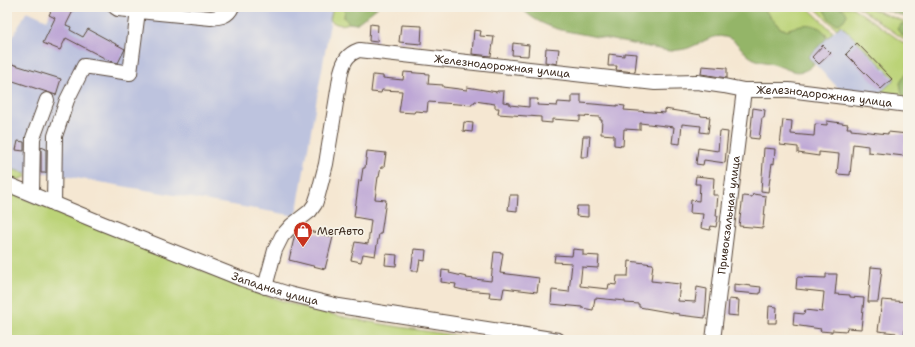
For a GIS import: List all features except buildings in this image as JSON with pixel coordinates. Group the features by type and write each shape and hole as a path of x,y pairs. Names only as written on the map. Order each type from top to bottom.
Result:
{"street":[{"path":"119,8 211,18 225,16 230,12 232,7"},
{"path":"54,204 55,136 67,100 84,66 130,73 138,11"},
{"name":"Железнодорожная улица","path":"265,287 275,250 282,236 292,225 310,211 314,204 326,164 341,72 346,59 350,54 356,51 362,50 654,83 697,82 744,90 789,90 908,105"},
{"name":"Привокзальная улица","path":"714,340 744,90"},
{"path":"32,194 33,138 47,100"},
{"name":"Западная улица","path":"7,184 242,279 289,294 339,306 558,340"}],"shaded area":[{"path":"53,7 333,7 296,216 47,173 26,173 7,168 7,52 10,42 27,11 47,20"},
{"path":"841,24 895,80 876,97 843,93 808,57"}],"green space":[{"path":"333,7 345,7 344,18 349,23 339,24 330,20"},
{"path":"345,7 378,7 356,24 349,23 344,18"},
{"path":"521,7 762,7 780,28 786,30 801,25 813,25 823,31 827,38 808,57 814,64 808,69 798,72 754,59 746,54 732,40 721,36 713,37 681,50 669,51 561,30 539,22"},
{"path":"762,7 807,7 833,32 827,38 826,33 792,28 786,30 780,28"},
{"path":"814,7 852,7 908,46 908,101 876,97 895,79 841,25 837,29"},
{"path":"822,7 840,8 845,11 847,15 839,24 833,22 829,18"},
{"path":"858,7 868,7 908,23 908,42"},
{"path":"878,7 908,7 908,18"},
{"path":"901,24 908,24 908,38 901,34 897,29"},
{"path":"908,70 908,98 902,94 900,83"},
{"path":"7,168 26,173 26,177 15,181 7,178"},
{"path":"7,191 258,293 317,311 358,320 483,340 7,340"}],"place":[{"name":"МегАвто","path":"303,248"}]}
